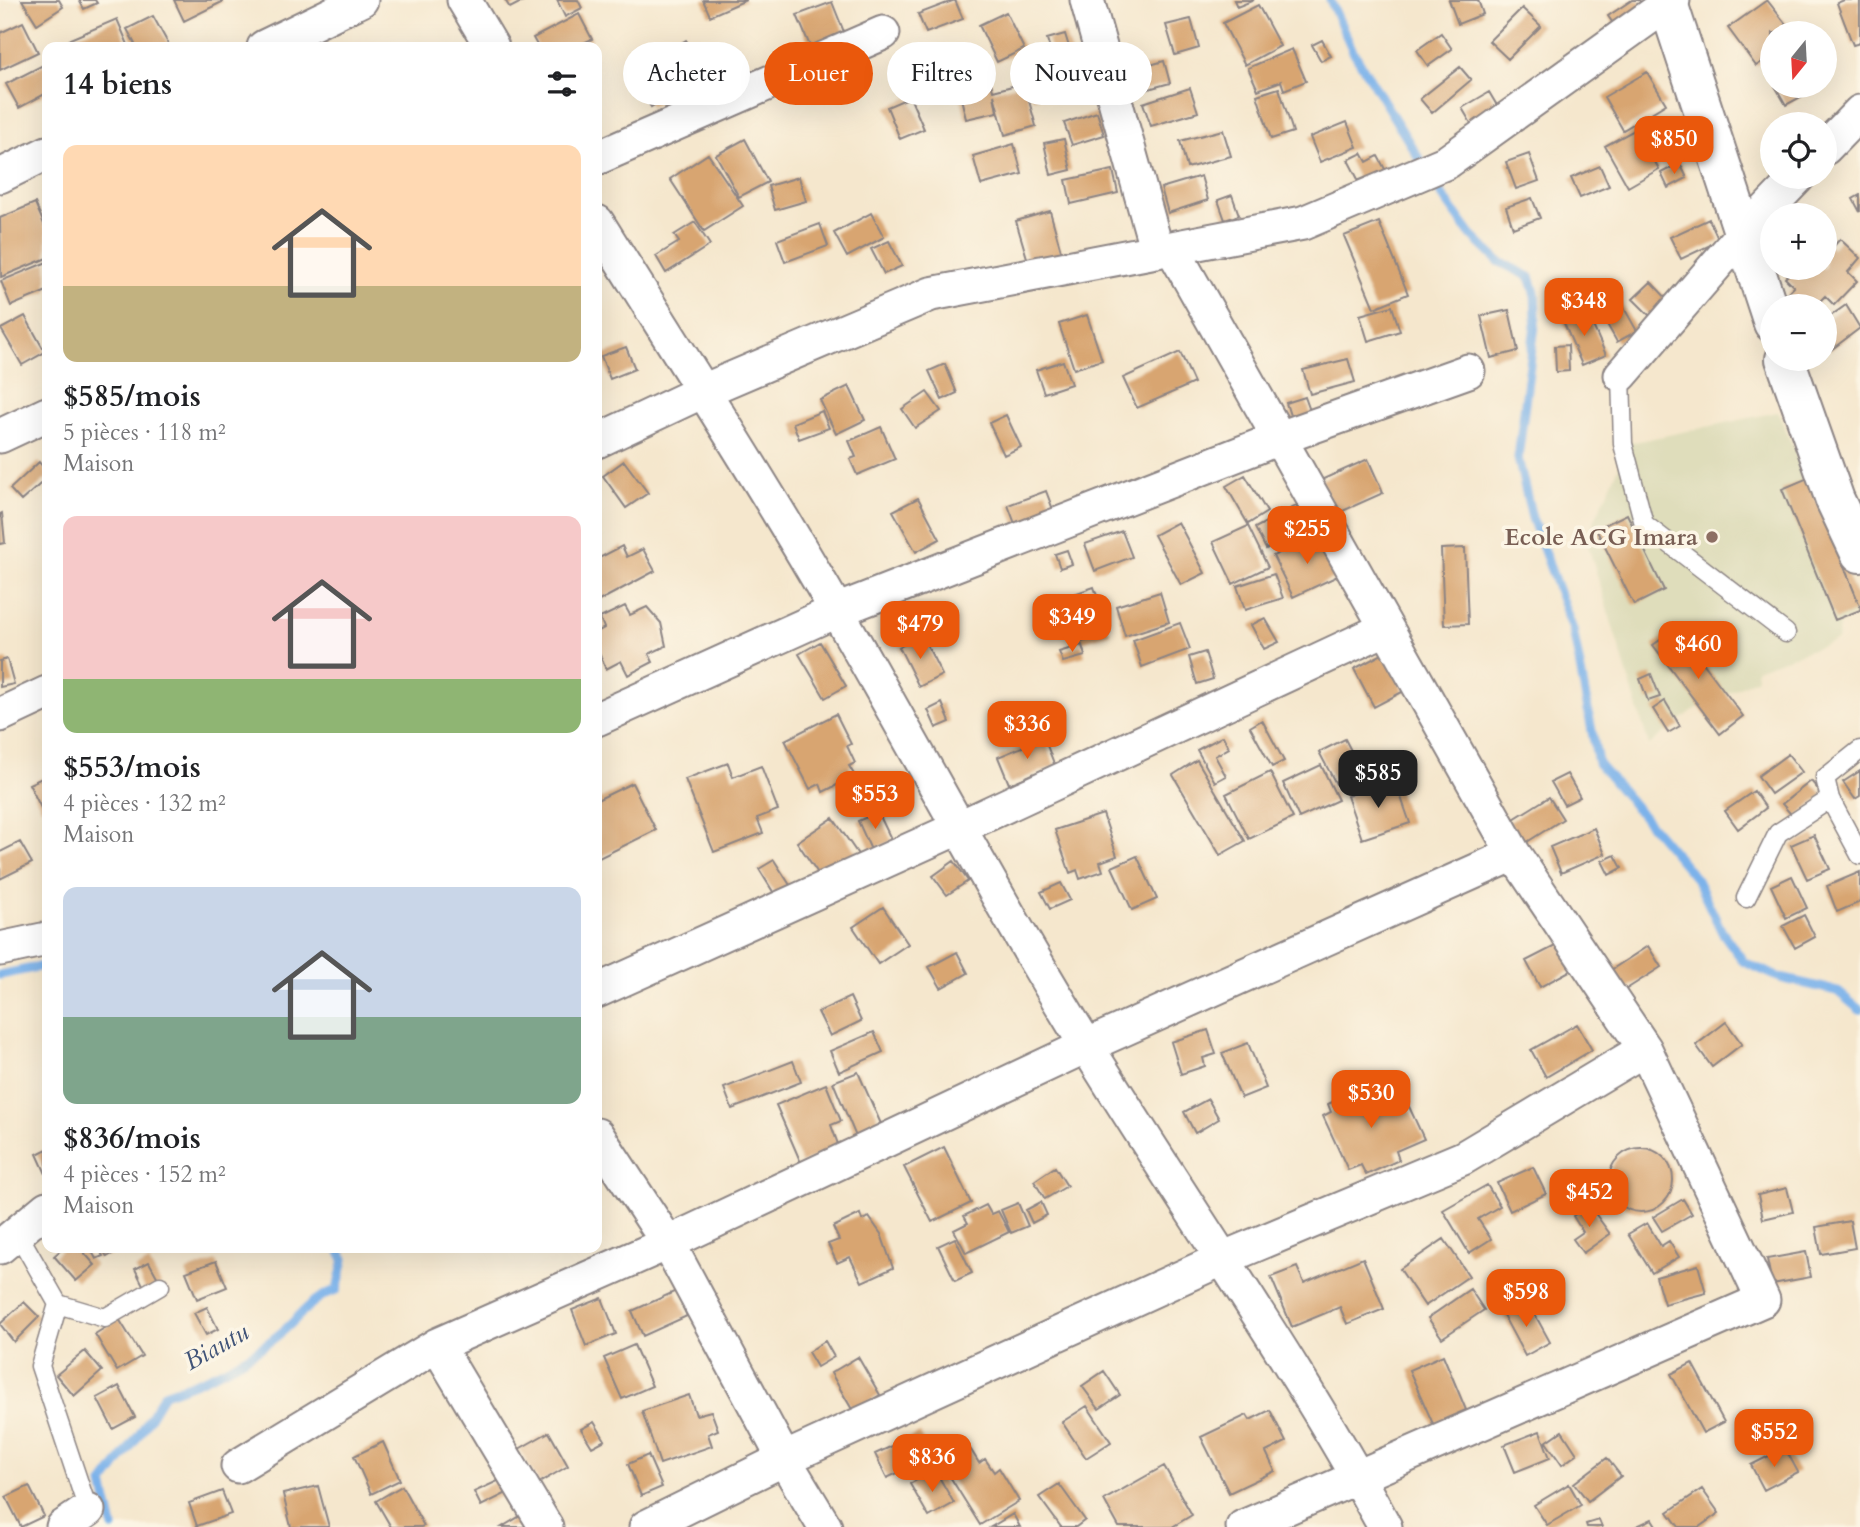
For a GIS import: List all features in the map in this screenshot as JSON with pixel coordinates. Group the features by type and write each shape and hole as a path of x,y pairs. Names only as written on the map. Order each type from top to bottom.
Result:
{"street":[{"path":"274,42 361,0"},
{"path":"464,0 489,42"},
{"path":"1087,0 1164,250 1277,439 1514,854 1645,1049 1763,1300 1243,1527"},
{"path":"602,439 703,391 931,294 1303,223 1415,178 1447,162 1670,1 1763,294"},
{"path":"602,156 883,33"},
{"path":"1837,136 1860,112"},
{"path":"0,176 42,155"},
{"path":"1621,375 1742,235 1786,189"},
{"path":"602,230 836,611 958,828 1086,1046 1224,1258 1357,1476 1385,1527"},
{"path":"602,717 836,611 1277,439 1468,371"},
{"path":"1789,371 1835,500 1860,554"},
{"path":"0,436 42,416"},
{"path":"602,989 958,828 1385,629"},
{"path":"0,715 42,695"},
{"path":"238,1466 437,1345 668,1243 1086,1046 1514,854"},
{"path":"0,949 42,940"},
{"path":"646,1527 784,1459 1224,1258 1463,1157 1645,1049"},
{"path":"602,1143 668,1243 784,1459 825,1527"},
{"path":"8,1239 42,1212"},
{"path":"437,1345 546,1527"}],"lane":[{"path":"1621,375 1622,444 1644,524 1786,633"},
{"path":"1860,750 1825,778 1830,799 1860,855"},
{"path":"1746,898 1778,833 1830,799"},
{"path":"8,1239 58,1304 105,1318 160,1286"},
{"path":"58,1304 40,1366 75,1518"}],"shaded area":[{"path":"1778,412 1860,604 1860,612 1839,624 1837,640 1756,669 1757,678 1692,711 1649,745 1586,539 1630,443"}],"building":[{"path":"22,0 59,0 63,7 37,24"},
{"path":"79,0 95,0 97,3 84,9"},
{"path":"174,0 221,0 222,2 184,21"},
{"path":"505,0 525,0 510,8"},
{"path":"557,0 578,0 582,8 565,17"},
{"path":"703,0 746,0 710,16"},
{"path":"955,0 963,19 926,33 918,14"},
{"path":"1234,0 1254,0 1237,7"},
{"path":"1449,0 1478,0 1483,14 1458,24"},
{"path":"1632,0 1639,0 1646,10 1617,29 1608,16"},
{"path":"1767,0 1784,21 1760,21 1760,63 1756,66 1728,28"},
{"path":"1860,0 1860,43 1853,45 1837,3"},
{"path":"832,2 846,37 834,42 808,42 797,15"},
{"path":"1258,5 1280,46 1245,65 1223,23"},
{"path":"1522,8 1541,26 1508,59 1489,41"},
{"path":"1006,12 1021,42 1010,42 1010,56 997,62 996,42 987,42 979,25"},
{"path":"579,14 592,39 586,42 535,42 533,38"},
{"path":"153,16 167,42 134,42 127,29"},
{"path":"117,19 127,42 72,42 70,39"},
{"path":"1191,19 1199,48 1175,55 1166,25"},
{"path":"23,22 38,52 0,70 0,33"},
{"path":"1441,33 1452,49 1428,66 1417,50"},
{"path":"1065,34 1068,42 1048,42 1047,39"},
{"path":"1322,40 1331,56 1321,61 1312,45"},
{"path":"1292,49 1306,81 1284,90 1281,81 1258,90 1248,68"},
{"path":"1164,61 1170,83 1152,88 1152,64"},
{"path":"42,66 42,96 19,108 6,84"},
{"path":"1460,67 1471,80 1432,113 1420,99"},
{"path":"1647,72 1666,104 1623,130 1604,97"},
{"path":"1010,87 1010,105 1030,105 1036,126 1005,135 996,102 996,90"},
{"path":"1190,88 1198,112 1151,126 1144,105 1152,105 1152,100"},
{"path":"1279,88 1293,132 1271,139 1257,95"},
{"path":"1489,92 1499,109 1472,125 1462,108"},
{"path":"1782,98 1799,98 1786,105"},
{"path":"914,105 924,129 900,139 887,107"},
{"path":"963,105 996,105 997,112 966,119"},
{"path":"1097,112 1104,135 1072,145 1064,123"},
{"path":"1347,122 1357,147 1320,162 1310,137"},
{"path":"1681,122 1693,141 1664,160 1651,141"},
{"path":"1636,129 1659,169 1628,187 1605,146"},
{"path":"1223,130 1231,156 1187,168 1180,141"},
{"path":"745,139 768,182 739,197 716,155"},
{"path":"1064,139 1071,170 1051,175 1044,143"},
{"path":"1014,144 1022,174 981,185 973,156"},
{"path":"1362,153 1367,162 1378,156 1386,171 1361,185 1348,160"},
{"path":"708,154 743,206 704,231 670,179"},
{"path":"1529,154 1539,181 1516,189 1506,162"},
{"path":"1680,163 1687,178 1668,188 1661,173"},
{"path":"1600,166 1609,186 1580,198 1571,178"},
{"path":"1113,170 1118,193 1071,204 1066,180"},
{"path":"1201,176 1208,200 1168,213 1161,188"},
{"path":"799,177 806,201 775,210 768,186"},
{"path":"1232,195 1239,215 1225,220 1218,200"},
{"path":"1860,195 1860,212 1853,199"},
{"path":"1532,198 1540,218 1513,228 1506,207"},
{"path":"35,203 42,219 42,260 1,277 0,218"},
{"path":"1050,211 1063,258 1030,268 1016,221"},
{"path":"871,213 884,237 847,257 834,233"},
{"path":"1709,219 1719,241 1681,259 1670,237"},
{"path":"695,222 710,245 666,273 656,256 679,242 674,235"},
{"path":"1379,222 1408,294 1374,308 1344,236"},
{"path":"820,224 828,246 785,262 777,240"},
{"path":"1840,239 1860,258 1848,272 1857,281 1837,302 1837,294 1787,294 1794,287 1787,280 1837,280 1837,242"},
{"path":"889,241 902,266 884,274 871,249"},
{"path":"42,264 42,293 11,306 1,281"},
{"path":"1651,282 1673,305 1656,322 1633,299"},
{"path":"1619,299 1637,331 1617,342 1599,310"},
{"path":"1846,305 1860,328 1837,345 1837,311"},
{"path":"1392,306 1400,331 1368,341 1360,315"},
{"path":"1509,310 1518,351 1491,358 1481,316"},
{"path":"1586,310 1606,355 1582,365 1563,321"},
{"path":"1087,315 1102,360 1074,369 1059,324"},
{"path":"25,316 42,347 42,354 22,365 1,329"},
{"path":"1568,345 1569,371 1556,372 1555,346"},
{"path":"626,347 635,369 610,379 602,356"},
{"path":"1180,352 1194,383 1137,408 1123,378"},
{"path":"1348,359 1355,382 1310,394 1303,370"},
{"path":"1063,361 1071,384 1044,393 1036,370"},
{"path":"945,364 957,393 942,400 929,371"},
{"path":"849,386 865,420 836,434 820,400"},
{"path":"927,392 941,411 915,428 902,409"},
{"path":"1305,397 1313,419 1293,425 1286,403"},
{"path":"822,411 829,428 799,439 793,423"},
{"path":"1006,415 1021,447 1004,455 989,423"},
{"path":"881,427 895,459 857,475 850,459 856,457 849,441"},
{"path":"1368,459 1383,493 1336,514 1321,480"},
{"path":"624,461 648,493 626,508 603,476"},
{"path":"39,462 42,466 42,482 21,501 10,489"},
{"path":"1245,475 1267,512 1248,524 1226,486"},
{"path":"1808,478 1860,606 1860,610 1835,620 1782,489"},
{"path":"1046,491 1055,515 1017,529 1008,505"},
{"path":"918,498 940,539 916,552 893,511"},
{"path":"1296,506 1307,526 1266,549 1255,528"},
{"path":"2,513 5,543 0,544 0,514"},
{"path":"1627,514 1664,590 1634,605 1596,529"},
{"path":"1178,522 1205,573 1181,585 1154,535"},
{"path":"1248,526 1268,567 1233,584 1213,542"},
{"path":"1122,531 1132,557 1095,571 1085,544"},
{"path":"1320,534 1340,575 1293,597 1273,556"},
{"path":"622,546 627,557 643,549 655,571 602,599 602,556"},
{"path":"1465,548 1468,624 1444,625 1441,549"},
{"path":"1067,550 1072,564 1060,568 1055,554"},
{"path":"1274,574 1283,598 1245,610 1237,586"},
{"path":"1094,587 1110,633 1081,642 1065,597"},
{"path":"1160,592 1169,622 1125,636 1116,606"},
{"path":"625,606 630,615 647,607 661,623 666,646 649,654 653,662 628,675 621,661 606,669 602,660 602,617"},
{"path":"1265,618 1279,642 1264,649 1251,625"},
{"path":"1180,623 1190,649 1142,667 1133,640"},
{"path":"1677,628 1743,716 1720,734 1653,645"},
{"path":"922,635 942,675 919,687 899,647"},
{"path":"820,642 846,686 825,698 799,654"},
{"path":"1082,645 1085,656 1063,662 1059,652"},
{"path":"1205,652 1213,679 1197,684 1189,657"},
{"path":"1384,653 1404,691 1374,707 1354,669"},
{"path":"7,659 14,684 0,687 0,661"},
{"path":"1651,674 1660,697 1648,701 1640,679"},
{"path":"1665,701 1680,726 1668,733 1653,709"},
{"path":"942,703 950,722 936,728 928,710"},
{"path":"836,714 851,744 847,746 855,763 849,766 855,776 823,792 820,784 810,789 785,740"},
{"path":"1262,720 1284,761 1272,767 1250,727"},
{"path":"1223,736 1229,748 1215,756 1226,776 1215,782 1197,750"},
{"path":"1044,738 1055,766 1009,784 998,757"},
{"path":"1345,739 1361,770 1336,784 1319,752"},
{"path":"1788,754 1802,772 1771,794 1758,776"},
{"path":"1197,760 1245,841 1220,855 1173,775"},
{"path":"728,763 733,777 761,766 778,810 757,818 763,833 714,852 685,779"},
{"path":"1321,765 1338,800 1299,818 1283,783"},
{"path":"1860,771 1860,796 1855,799 1843,782"},
{"path":"1270,772 1293,818 1249,839 1226,794"},
{"path":"1567,774 1580,797 1564,805 1551,782"},
{"path":"42,778 42,808 41,808 29,784"},
{"path":"1395,780 1410,823 1362,839 1347,796"},
{"path":"1811,781 1823,795 1795,819 1782,804"},
{"path":"632,783 656,830 602,857 602,798"},
{"path":"1754,791 1766,808 1738,829 1725,811"},
{"path":"1549,797 1563,819 1524,844 1509,822"},
{"path":"878,812 892,841 871,850 858,821"},
{"path":"1103,814 1117,856 1100,862 1103,871 1080,879 1077,870 1070,873 1055,830"},
{"path":"833,818 868,869 832,894 797,842"},
{"path":"1594,828 1605,854 1561,873 1550,847"},
{"path":"1814,835 1830,869 1807,879 1791,845"},
{"path":"20,842 32,863 0,879 0,852"},
{"path":"1615,855 1622,868 1609,875 1602,861"},
{"path":"1137,856 1157,899 1132,910 1112,867"},
{"path":"774,860 795,893 780,903 759,869"},
{"path":"954,861 968,881 947,895 933,876"},
{"path":"1860,872 1860,902 1837,912 1827,886"},
{"path":"1792,876 1807,908 1786,918 1771,886"},
{"path":"1061,883 1070,900 1050,909 1041,892"},
{"path":"883,907 908,944 878,964 853,927"},
{"path":"1804,915 1815,937 1795,948 1783,926"},
{"path":"1563,942 1577,967 1540,987 1526,961"},
{"path":"1648,946 1661,967 1625,990 1611,970"},
{"path":"957,952 968,973 941,988 929,967"},
{"path":"850,997 861,1021 830,1036 818,1012"},
{"path":"1726,1022 1742,1044 1712,1067 1696,1045"},
{"path":"1577,1024 1592,1050 1546,1077 1531,1050"},
{"path":"1208,1030 1216,1054 1203,1058 1205,1066 1181,1074 1171,1042"},
{"path":"874,1032 883,1052 839,1072 830,1051"},
{"path":"1248,1043 1266,1088 1241,1098 1222,1053"},
{"path":"793,1061 801,1082 732,1109 724,1088"},
{"path":"858,1072 885,1133 859,1144 833,1082"},
{"path":"826,1084 841,1121 831,1125 839,1147 801,1163 776,1105"},
{"path":"1367,1086 1373,1099 1386,1093 1392,1106 1406,1100 1424,1139 1396,1151 1399,1160 1366,1175 1361,1165 1348,1170 1323,1116 1331,1112 1328,1104"},
{"path":"1208,1099 1219,1119 1195,1133 1184,1112"},
{"path":"944,1147 971,1203 932,1222 904,1167"},
{"path":"1635,1148 1647,1148 1664,1157 1671,1168 1671,1192 1664,1203 1647,1212 1635,1212 1623,1207 1614,1198 1609,1186 1609,1174 1614,1162 1623,1153"},
{"path":"42,1152 42,1165 37,1154"},
{"path":"1055,1167 1067,1186 1045,1199 1034,1181"},
{"path":"1533,1167 1546,1194 1510,1211 1497,1183"},
{"path":"1487,1185 1500,1206 1478,1219 1491,1239 1469,1253 1443,1210"},
{"path":"1787,1188 1793,1212 1763,1219 1758,1195"},
{"path":"1683,1199 1692,1214 1662,1231 1653,1217"},
{"path":"1041,1202 1047,1215 1032,1223 1026,1210"},
{"path":"1018,1203 1028,1226 1011,1233 1001,1210"},
{"path":"986,1205 991,1214 998,1211 1009,1232 966,1253 954,1230 968,1223 964,1216"},
{"path":"1589,1205 1610,1234 1583,1253 1573,1239 1583,1232 1573,1216"},
{"path":"860,1214 862,1220 869,1217 881,1234 893,1268 862,1282 850,1257 837,1263 828,1244 839,1240 833,1227"},
{"path":"1850,1221 1855,1248 1821,1254 1816,1227"},
{"path":"1647,1223 1661,1246 1669,1241 1679,1257 1652,1273 1628,1234"},
{"path":"955,1238 972,1273 955,1281 938,1246"},
{"path":"1444,1239 1469,1276 1425,1306 1400,1269"},
{"path":"1806,1252 1811,1277 1772,1284 1767,1259"},
{"path":"57,1253 84,1253 95,1265 76,1281 54,1256"},
{"path":"93,1253 102,1253 103,1256 96,1259"},
{"path":"1363,1258 1384,1309 1347,1324 1340,1307 1292,1327 1271,1277 1297,1267 1304,1283"},
{"path":"216,1261 227,1287 197,1299 186,1272"},
{"path":"149,1262 161,1284 146,1291 135,1269"},
{"path":"1698,1265 1706,1293 1664,1304 1656,1277"},
{"path":"1470,1289 1484,1310 1442,1338 1428,1318"},
{"path":"676,1291 687,1316 643,1336 632,1311"},
{"path":"602,1298 616,1334 586,1346 572,1310"},
{"path":"24,1302 39,1317 14,1342 0,1324"},
{"path":"1528,1302 1550,1342 1525,1356 1503,1315"},
{"path":"207,1307 218,1329 206,1335 194,1313"},
{"path":"119,1319 142,1356 117,1371 95,1334"},
{"path":"825,1341 834,1357 817,1367 808,1352"},
{"path":"634,1345 652,1386 622,1399 604,1358"},
{"path":"85,1351 102,1371 74,1396 56,1375"},
{"path":"1443,1355 1466,1410 1433,1424 1409,1370"},
{"path":"858,1357 880,1395 853,1411 831,1373"},
{"path":"1692,1363 1724,1422 1703,1433 1671,1374"},
{"path":"1104,1371 1120,1395 1099,1409 1082,1386"},
{"path":"119,1386 135,1417 113,1429 97,1398"},
{"path":"689,1395 696,1415 711,1411 718,1430 708,1434 712,1446 660,1464 642,1411"},
{"path":"1087,1406 1111,1442 1086,1458 1062,1422"},
{"path":"1270,1410 1286,1442 1266,1452 1275,1471 1229,1493 1201,1437 1247,1415 1250,1420"},
{"path":"594,1422 605,1440 592,1447 581,1429"},
{"path":"1540,1431 1550,1458 1515,1472 1504,1445"},
{"path":"1562,1431 1577,1454 1562,1465 1546,1442"},
{"path":"549,1432 568,1466 539,1483 519,1449"},
{"path":"920,1433 932,1457 887,1478 875,1454"},
{"path":"383,1442 400,1480 371,1494 354,1456"},
{"path":"1785,1448 1798,1472 1764,1490 1751,1465"},
{"path":"971,1450 979,1463 985,1459 994,1472 999,1468 1019,1501 980,1525 944,1467"},
{"path":"648,1455 662,1487 641,1496 628,1464"},
{"path":"1607,1458 1621,1476 1588,1501 1574,1483"},
{"path":"1164,1466 1192,1515 1172,1527 1119,1527 1104,1500"},
{"path":"935,1470 954,1503 929,1517 910,1484"},
{"path":"502,1479 509,1492 481,1506 474,1492"},
{"path":"1059,1484 1085,1520 1076,1527 1061,1527 1039,1497"},
{"path":"1569,1484 1581,1505 1547,1525 1534,1505"},
{"path":"29,1486 44,1516 21,1527 6,1497"},
{"path":"318,1486 329,1527 291,1527 283,1494"},
{"path":"402,1486 424,1526 391,1527 376,1501"},
{"path":"1702,1489 1719,1513 1699,1527 1679,1527 1668,1512"},
{"path":"222,1491 231,1514 197,1526 189,1503"},
{"path":"1013,1514 1020,1527 991,1527"},
{"path":"522,1515 529,1527 502,1527"},
{"path":"1652,1519 1657,1527 1635,1527"},
{"path":"1599,1520 1602,1527 1587,1527 1586,1524"}],"waterway":[{"path":"1330,0 1353,51 1439,191 1471,235 1498,261 1530,277 1535,292 1536,317 1518,458 1532,518 1573,630 1598,763 1697,880 1722,932 1744,962 1780,978 1837,991 1860,1010"},
{"name":"Biautu","path":"0,975 42,966"},
{"name":"Biautu","path":"113,1527 103,1484 139,1435 164,1394 211,1376 240,1361 282,1332 314,1302 337,1290 344,1259 341,1253"}],"place":[{"name":"Ecole ACG Imara","path":"1712,537"}]}
